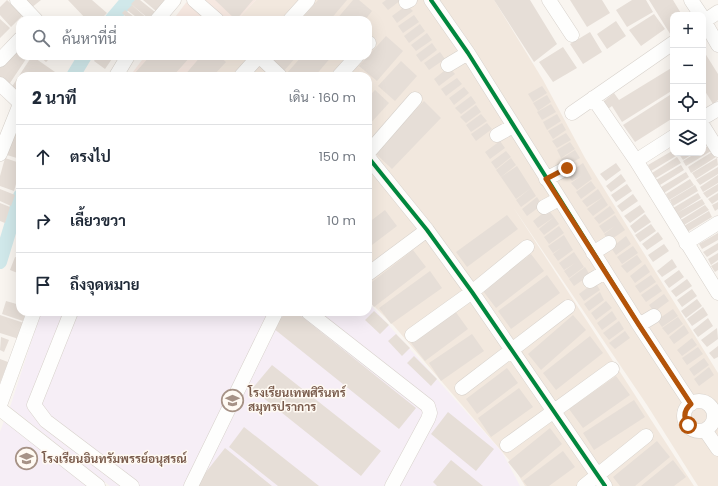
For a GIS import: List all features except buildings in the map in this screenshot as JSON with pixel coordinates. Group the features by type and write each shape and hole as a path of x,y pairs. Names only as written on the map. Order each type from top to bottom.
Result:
{"street":[{"path":"17,0 32,16"},
{"path":"160,16 174,0"},
{"path":"194,0 212,16"},
{"path":"294,16 308,0"},
{"path":"431,0 468,53 605,272 691,404"},
{"path":"549,0 572,35"},
{"path":"691,0 699,12"},
{"path":"706,18 718,12"},
{"path":"706,24 718,45"},
{"path":"0,60 16,43"},
{"path":"572,113 670,45"},
{"path":"448,65 468,53"},
{"path":"118,72 126,60"},
{"path":"245,72 255,60"},
{"path":"263,60 276,72"},
{"path":"343,72 353,60"},
{"path":"0,84 16,100"},
{"path":"593,98 636,162 718,293"},
{"path":"372,148 415,99"},
{"path":"706,116 718,109"},
{"path":"0,154 16,114"},
{"path":"497,135 513,126"},
{"path":"706,131 718,150"},
{"path":"636,162 670,139"},
{"path":"372,162 427,230 472,292 511,351 555,411 602,480"},
{"path":"546,179 567,168"},
{"path":"544,207 559,199"},
{"path":"686,243 718,223"},
{"path":"372,271 427,230"},
{"path":"593,253 608,244"},
{"path":"412,335 472,292 527,247"},
{"path":"590,281 605,272"},
{"path":"462,388 568,307"},
{"path":"0,405 33,316"},
{"path":"69,316 34,405 46,421 132,486"},
{"path":"191,486 274,316"},
{"path":"313,316 428,406 430,413 428,418 392,486"},
{"path":"639,325 654,316"},
{"path":"507,445 612,369"},
{"path":"700,402 709,405 712,409 714,418 709,427 705,430 696,431 685,421 685,412 691,404 700,402"},
{"path":"0,409 98,486"},
{"path":"705,430 718,449"},
{"path":"584,486 602,480 646,436"}],"shaded area":[{"path":"188,0 256,0 241,16 176,16"},
{"path":"256,0 494,0 543,80 585,158 718,373 718,486 698,486 647,405 513,207 694,486 525,486 510,461 394,326 372,304 372,72 190,72 200,60 372,60 372,16 241,16"},
{"path":"142,60 200,60 190,72 133,72"},
{"name":"โรงเรียนเทพศิรินทร์ สมุทรปราการ","path":"372,306 502,452 520,486 110,486 10,407 40,316 372,316"},
{"name":"โรงเรียนอินทรัมพรรย์อนุสรณ์","path":"4,421 87,486 0,486 0,432"}],"waterway":[{"path":"114,16 128,0"},
{"path":"75,72 83,60"},
{"path":"0,262 16,209"}],"cycle path":[{"path":"431,0 468,53 639,325 691,404"},
{"path":"372,162 427,230 472,292 605,486"}],"place":[{"name":"โรงเรียนเทพศิรินทร์ สมุทรปราการ","path":"233,400"},
{"name":"โรงเรียนอินทรัมพรรย์อนุสรณ์","path":"27,459"}],"route":[{"path":"567,168 546,179 691,404 684,416 688,425"}]}
